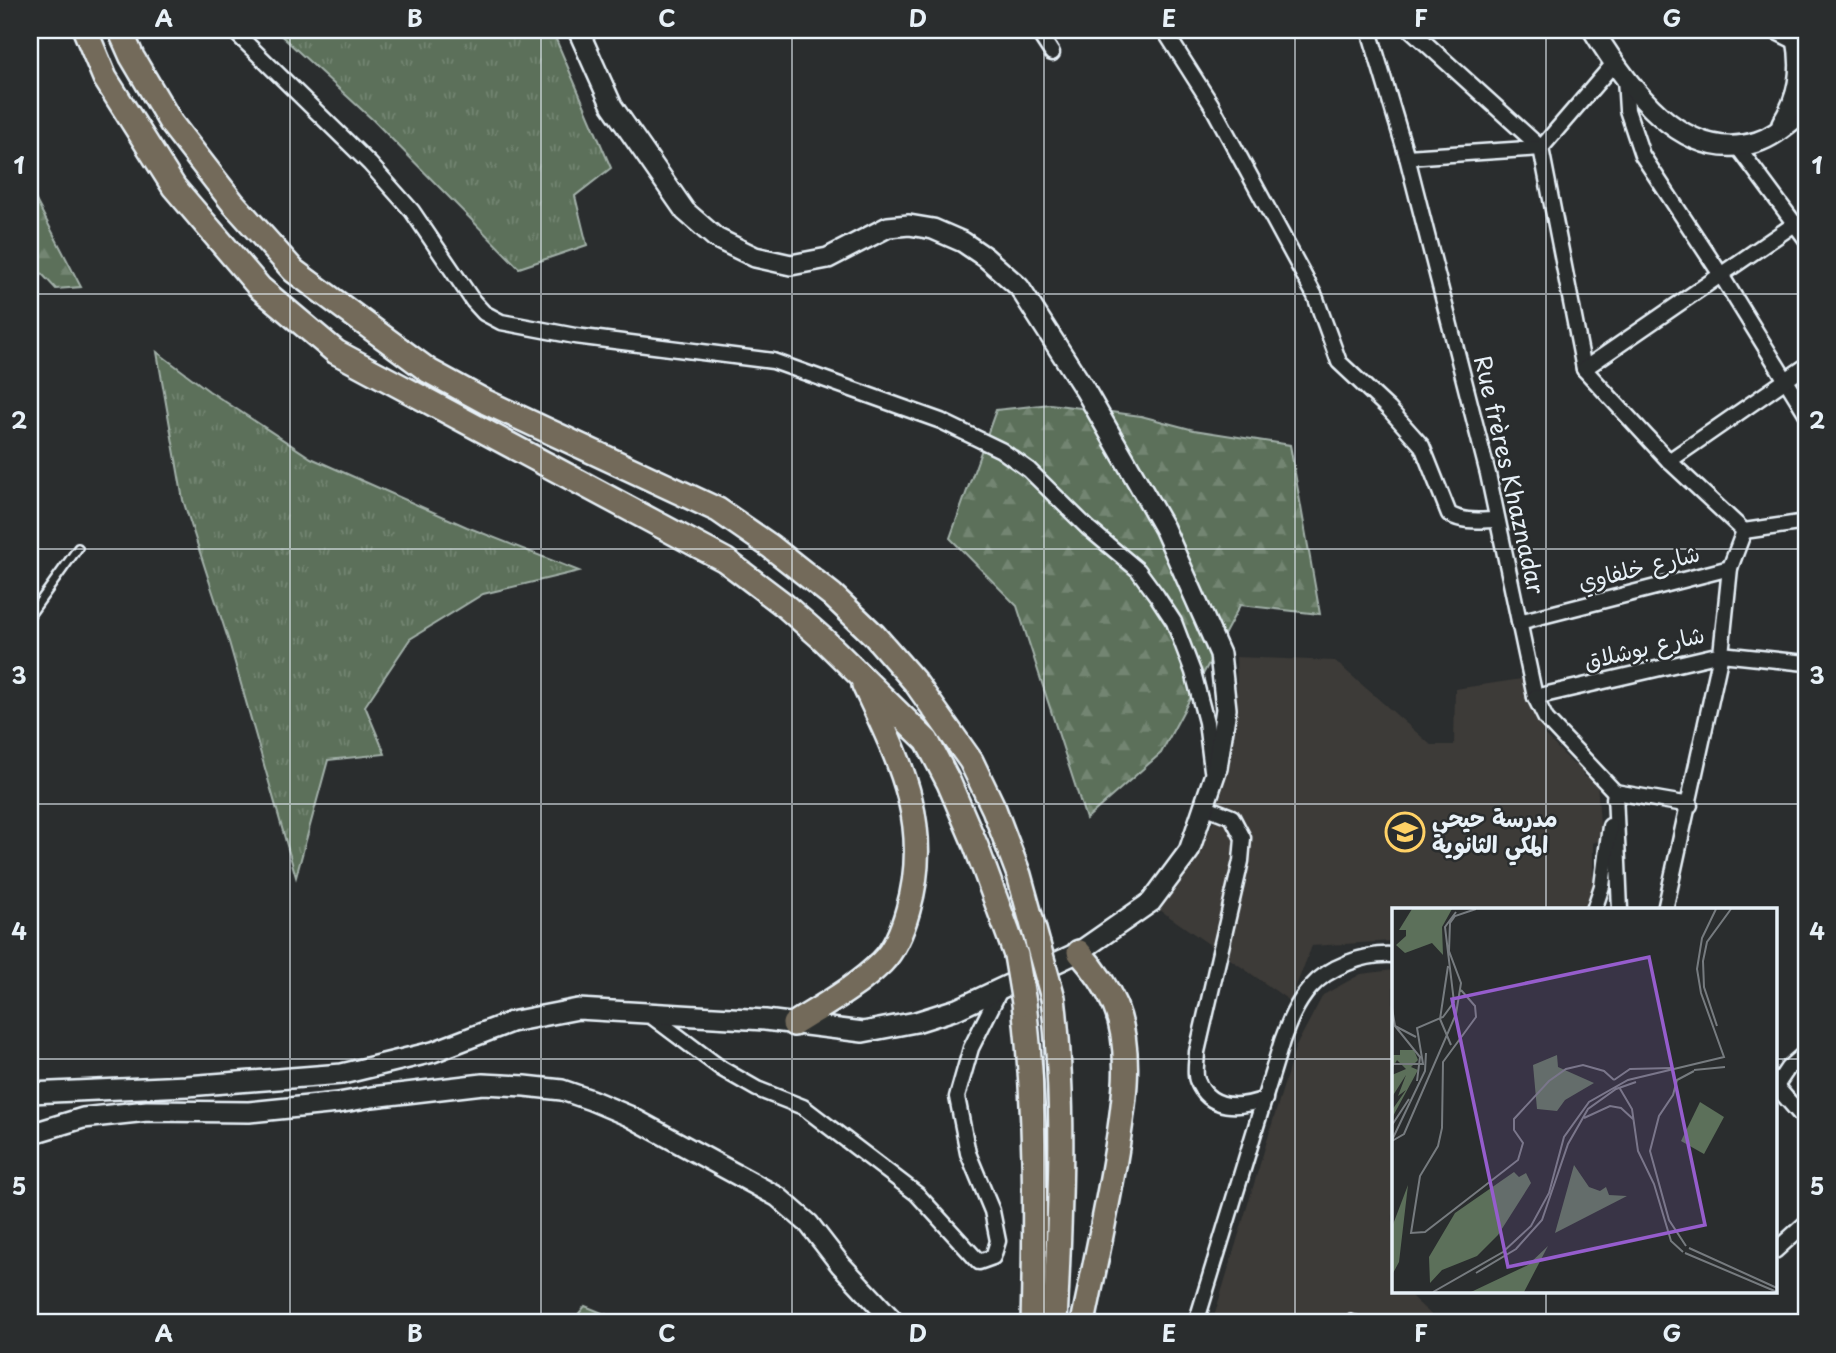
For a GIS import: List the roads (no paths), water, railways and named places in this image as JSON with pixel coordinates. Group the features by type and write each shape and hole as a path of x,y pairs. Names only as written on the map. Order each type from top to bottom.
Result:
{"highway":[{"path":"85,30 106,78 174,187 260,288 296,320 336,352 725,560 783,604 856,669 927,741 949,783 970,833 1016,955 1030,1055 1036,1206 1033,1323"},
{"path":"120,30 132,57 171,123 233,203 294,271 429,371 486,402 718,510 770,546 832,595 874,635 915,682 971,761 994,809 1019,875 1053,998 1058,1044 1060,1110 1060,1231 1055,1323"},
{"path":"794,1024 855,985 884,961 902,932 914,892 918,848 914,815 900,762 856,669"},
{"path":"1079,952 1100,976 1116,1008 1122,1036 1125,1076 1122,1117 1108,1203 1083,1323"}],"main road":[{"path":"30,1093 342,1074 433,1052 511,1022 578,1009 765,1020 863,1032 916,1023 957,1009 1079,952 1151,902 1189,850 1214,778 1226,709 1220,654 1164,528 1085,390 1020,287 963,242 933,229 909,225 888,227 828,258 791,265 755,257 716,238 685,211 612,106 578,30"},
{"path":"1593,30 1620,70 1668,124 1700,142 1737,146 1755,142 1773,135 1806,110"},
{"path":"1773,135 1792,107 1800,65 1801,41 1778,30"},
{"path":"367,1067 364,1084 372,1097"},
{"path":"30,1134 83,1118 146,1111 249,1112 483,1084 562,1090 629,1116 778,1197 809,1224 840,1264 895,1323"}],"street":[{"path":"233,30 370,164 412,211 473,302 484,313 501,322 575,336 772,361 941,421 1001,450 1029,470 1088,528 1138,570 1174,622 1193,672 1206,722 1214,778"},
{"path":"1037,30 1052,53"},
{"path":"1164,30 1211,104 1315,296 1339,362 1389,409 1422,446 1449,514 1458,519 1497,520"},
{"name":"Rue frères Khaznadar","path":"1370,30 1407,157 1497,520 1535,697 1546,719 1615,792"},
{"path":"1411,30 1541,148 1584,369 1669,461 1744,531 1806,522"},
{"path":"1407,157 1541,148 1620,70"},
{"path":"1620,70 1627,110 1642,155 1721,275 1806,413"},
{"path":"1737,146 1806,239"},
{"path":"1584,369 1796,223"},
{"path":"1669,461 1806,366"},
{"name":"شارع خلفاوي","path":"1519,622 1730,568 1744,531"},
{"path":"1665,908 1721,654 1730,568"},
{"name":"شارع بوشلاق","path":"1535,697 1721,654 1806,663"},
{"path":"1615,792 1690,805"},
{"path":"1595,908 1601,886 1615,792"},
{"path":"1615,792 1620,908"},
{"path":"1205,806 1232,817 1243,838 1241,861 1197,1052 1196,1079 1208,1097 1227,1106 1249,1105 1265,1099"},
{"path":"1196,1323 1290,1021 1311,987 1338,967 1364,958 1392,955"},
{"path":"646,1012 722,1069 757,1089 803,1107 917,1194 979,1262 993,1257 998,1241 992,1211 968,1153 957,1097 971,1048 1000,990"},
{"path":"1776,1085 1788,1068 1806,1052"},
{"path":"1776,1087 1806,1121"},
{"path":"1776,1250 1806,1223"}],"lane":[{"path":"30,615 78,548"},
{"path":"1349,1323 1351,1319 1366,1323"}],"place":[{"name":"مدرسة حيحي المكي الثانوية","path":"1405,832"}]}
